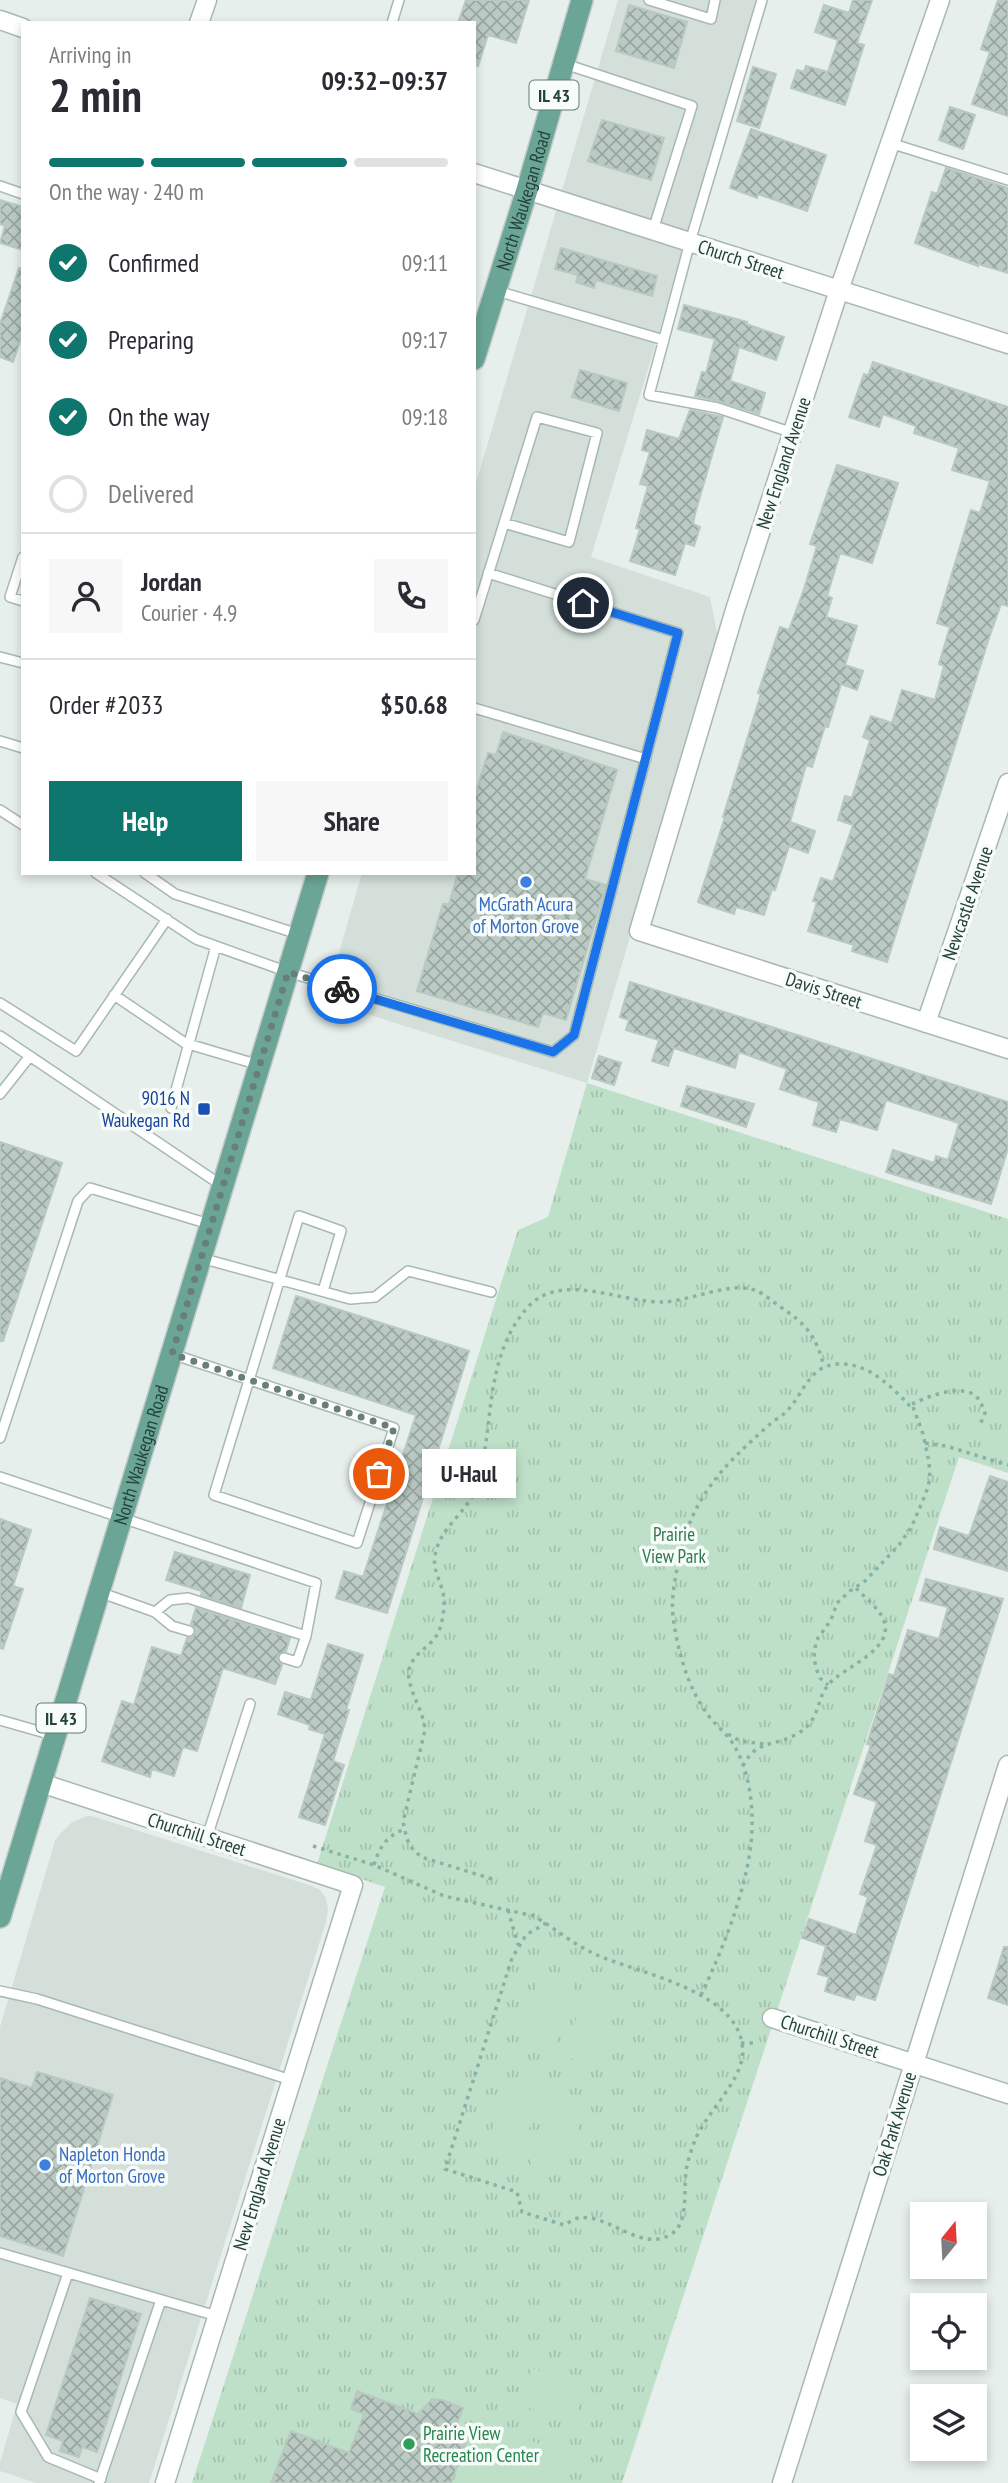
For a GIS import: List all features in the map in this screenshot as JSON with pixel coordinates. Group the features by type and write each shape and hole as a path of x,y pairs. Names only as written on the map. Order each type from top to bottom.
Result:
{"main road":[{"name":"North Waukegan Road","path":"476,352 582,0"},
{"name":"North Waukegan Road","path":"0,1917 317,875"}],"street":[{"path":"200,21 207,0"},
{"name":"New England Avenue","path":"639,931 735,610 839,290 940,0"},
{"path":"0,20 21,27"},
{"name":"Church Street","path":"476,174 1008,344"},
{"name":"Newcastle Avenue","path":"926,1023 1008,783"},
{"name":"Davis Street","path":"639,931 1008,1049"},
{"name":"Oak Park Avenue","path":"782,2483 1008,1765"},
{"name":"Churchill Street","path":"41,1783 353,1885"},
{"name":"New England Avenue","path":"165,2483 353,1885"},
{"name":"Churchill Street","path":"772,2018 1008,2094"}],"lane":[{"path":"392,21 398,0"},
{"path":"649,0 711,19 715,0"},
{"path":"762,0 690,242 649,395 718,408 793,433"},
{"path":"563,64 692,106 653,230"},
{"path":"890,143 1008,180"},
{"path":"0,186 21,193"},
{"path":"495,290 664,340"},
{"path":"476,613 488,573 537,417 597,433 569,542 504,523"},
{"path":"21,563 10,597 21,600"},
{"path":"99,875 196,939 288,972 553,1052 574,1035 678,633 488,573"},
{"path":"0,657 21,662"},
{"path":"476,709 646,759"},
{"path":"0,741 21,747"},
{"path":"0,810 21,824"},
{"path":"148,875 175,894 299,935"},
{"path":"0,1003 76,1051 167,919"},
{"path":"171,1108 216,946"},
{"path":"114,995 189,1044 260,1065"},
{"path":"0,1036 223,1186"},
{"path":"0,1094 30,1056"},
{"path":"0,1438 4,1415 78,1201 90,1188 211,1225"},
{"path":"172,1354 249,1379 394,1428 357,1543 214,1495 249,1379 279,1280 299,1216 341,1231 323,1292"},
{"path":"201,1258 350,1299 375,1297 408,1270 491,1292"},
{"path":"0,1477 316,1583 306,1636 297,1662 284,1658"},
{"path":"99,1592 155,1612 172,1626 189,1630"},
{"path":"155,1612 170,1600 188,1598 306,1636"},
{"path":"207,1837 250,1704"},
{"path":"0,1720 55,1736"},
{"path":"0,1991 37,1999 291,2081"},
{"path":"0,2253 217,2316"},
{"path":"68,2273 21,2412 48,2457 100,2481 161,2300"}],"path":[{"path":"492,1880 421,1857 412,1848 403,1822 425,1730 425,1720 409,1681 409,1670 418,1654 436,1638 440,1630 442,1587 434,1565 435,1553 447,1528 477,1487 487,1442 494,1377 512,1332 525,1310 536,1299 556,1289 664,1302 734,1288 747,1288 757,1291 800,1321 818,1345 824,1367"},
{"path":"701,1996 724,1947 748,1864 752,1816 743,1766 735,1747 708,1715 697,1696 685,1669 673,1615 674,1585 680,1556 688,1525 699,1500 713,1481 771,1423 785,1413 812,1374 824,1367 838,1364 863,1369 878,1377 909,1405 927,1397 948,1393 973,1394 981,1401 985,1413 980,1425"},
{"path":"828,1685 820,1678 816,1668 816,1641 831,1620 838,1603 865,1581 899,1545 916,1517 930,1479 925,1444 912,1404"},
{"path":"925,1444 968,1452 1008,1465"},
{"path":"743,1766 754,1750 799,1733 818,1711 828,1685 871,1654 880,1643 884,1630 882,1616 855,1587"},
{"path":"725,1732 740,1741 766,1744"},
{"path":"374,1865 386,1840 394,1832 405,1829"},
{"path":"313,1846 374,1865 444,1896 534,1916 546,1923 574,1943 598,1955 701,1996 719,2007 731,2019 741,2043 742,2058 737,2073 694,2142 687,2165 683,2216 679,2228 662,2238 631,2235 601,2222 579,2218 564,2225 522,2212 516,2192 445,2169 512,1958 527,1935 546,1923"},
{"path":"509,1910 518,1945"},
{"path":"741,2043 756,2043"}],"shaded area":[{"path":"618,0 760,0 591,557 710,597 718,638 587,1083 325,1001 361,875 476,875 476,483"},
{"path":"86,1816 312,1886 320,1890 326,1898 328,1909 149,2483 36,2483 0,2471 17,2404 0,2398 0,2027 55,1841 71,1823"}],"green space":[{"name":"Prairie View Park","path":"587,1083 1008,1219 1008,1473 959,1457 622,2483 192,2483 385,1887 317,1864 518,1230 548,1217"},
{"path":"542,1971 575,1982 552,2053 519,2042"},
{"path":"587,1985 620,1995 597,2067 564,2056"},
{"path":"508,2080 541,2090 519,2162 485,2151"},
{"path":"552,2094 586,2105 563,2176 530,2166"},
{"path":"532,2368 586,2388 573,2424 518,2404"},
{"path":"494,2427 570,2455 559,2483 474,2483"}],"building":[{"path":"466,0 529,0 516,43 488,35 478,66 476,21 459,21"},
{"path":"853,0 872,0 857,43 864,45 845,105 791,88 797,70 804,72 806,66 828,72 838,40 815,32 824,5 849,13"},
{"path":"998,0 1008,0 1008,116 972,104 990,52 981,49"},
{"path":"629,5 687,22 674,68 616,51"},
{"path":"753,67 776,74 759,128 737,121"},
{"path":"950,107 975,115 963,149 939,140"},
{"path":"602,120 664,138 651,180 588,161"},
{"path":"751,129 826,155 807,211 758,194 757,198 730,188"},
{"path":"946,168 1008,188 1008,273 978,266 915,243 932,192 937,194"},
{"path":"0,200 21,206 21,249 0,243 5,226 0,224"},
{"path":"561,248 657,276 652,296 596,280 594,288 576,282 578,275 555,269"},
{"path":"21,268 21,341 13,362 0,357 0,324"},
{"path":"684,305 747,322 746,324 784,337 776,360 739,347 730,381 765,393 759,414 695,396 702,372 706,373 715,339 678,329"},
{"path":"873,362 1008,407 1008,606 1001,604 989,638 887,962 852,951 854,945 808,931 817,902 813,901 821,878 833,882 853,825 838,820 845,796 852,798 870,740 863,737 871,716 892,723 902,690 935,700 944,666 939,664 950,627 937,623 971,510 980,513 990,481 952,470 959,448 914,433 916,426 883,414 879,427 849,417 864,374 868,376"},
{"path":"580,370 627,383 619,411 572,397"},
{"path":"690,410 723,417 695,514 693,524 700,527 694,546 685,543 675,575 630,561 640,529 636,528 648,486 640,484 650,452 642,450 647,430 679,439"},
{"path":"837,465 898,483 872,563 840,553 827,596 832,598 826,617 857,626 845,665 863,671 857,690 841,684 812,767 806,765 790,822 815,831 808,853 789,846 764,915 736,907 734,914 698,902 761,694 758,693 780,627 789,630 804,589 817,546 810,544"},
{"name":"McGrath Acura of Morton Grove","path":"503,732 617,770 585,879 606,885 566,1020 543,1013 538,1027 417,991 443,904 449,904 457,875 476,875 476,792 488,753 496,755"},
{"path":"630,982 1008,1102 1008,1148 991,1204 886,1172 893,1150 934,1163 936,1156 948,1160 959,1123 886,1100 877,1130 840,1119 836,1132 813,1125 819,1102 780,1089 787,1069 739,1052 735,1068 674,1048 668,1066 652,1061 659,1040 626,1030 629,1020 620,1017"},
{"path":"599,1056 621,1063 614,1085 592,1078"},
{"path":"687,1086 754,1104 746,1127 681,1106"},
{"path":"0,1142 62,1163 3,1341 0,1341"},
{"path":"296,1296 469,1351 387,1613 336,1598 344,1571 363,1577 416,1415 273,1368"},
{"path":"990,1476 1008,1482 1008,1571 934,1549 940,1527 969,1536"},
{"path":"0,1519 31,1530 13,1586 23,1589 3,1649 0,1648"},
{"path":"175,1552 250,1575 241,1608 201,1595 202,1591 166,1580"},
{"path":"926,1579 1003,1599 875,2000 856,1994 854,2000 825,1991 829,1977 818,1974 826,1946 802,1938 809,1919 856,1935 868,1897 860,1894 877,1845 865,1841 877,1802 854,1794 871,1745 867,1744 889,1674 894,1676 908,1630 939,1639 948,1607 920,1600"},
{"path":"196,1608 290,1638 286,1651 278,1655 277,1660 282,1665 275,1684 223,1668 197,1751 183,1747 174,1776 152,1769 150,1777 102,1761 122,1701 134,1705 152,1647 181,1656 187,1638 195,1634 196,1629 191,1624"},
{"path":"328,1644 363,1655 333,1761 344,1765 325,1825 299,1817 325,1734 309,1729 310,1725 278,1714 285,1692 311,1700"},
{"path":"1004,1947 1008,1947 1008,2005 988,1998"},
{"name":"Napleton Honda of Morton Grove","path":"37,2072 113,2095 63,2256 0,2236 0,2078 32,2088"},
{"path":"90,2298 141,2314 97,2452 82,2447 79,2457 60,2451 63,2441 46,2435"},
{"name":"Prairie View Recreation Center","path":"357,2391 418,2414 432,2399 463,2408 455,2429 469,2435 451,2483 271,2483 291,2431 349,2453 364,2414 351,2409"}],"way so far":[{"path":"342,989 288,972 172,1354 394,1428 379,1474"}],"place":[{"name":"McGrath Acura of Morton Grove","path":"526,882"},
{"name":"9016 N Waukegan Rd","path":"204,1109"},
{"name":"U-Haul","path":"379,1474"},
{"name":"Napleton Honda of Morton Grove","path":"45,2165"},
{"name":"Prairie View Recreation Center","path":"409,2444"}],"route":[{"path":"342,989 553,1052 574,1035 678,633 583,603"}]}
